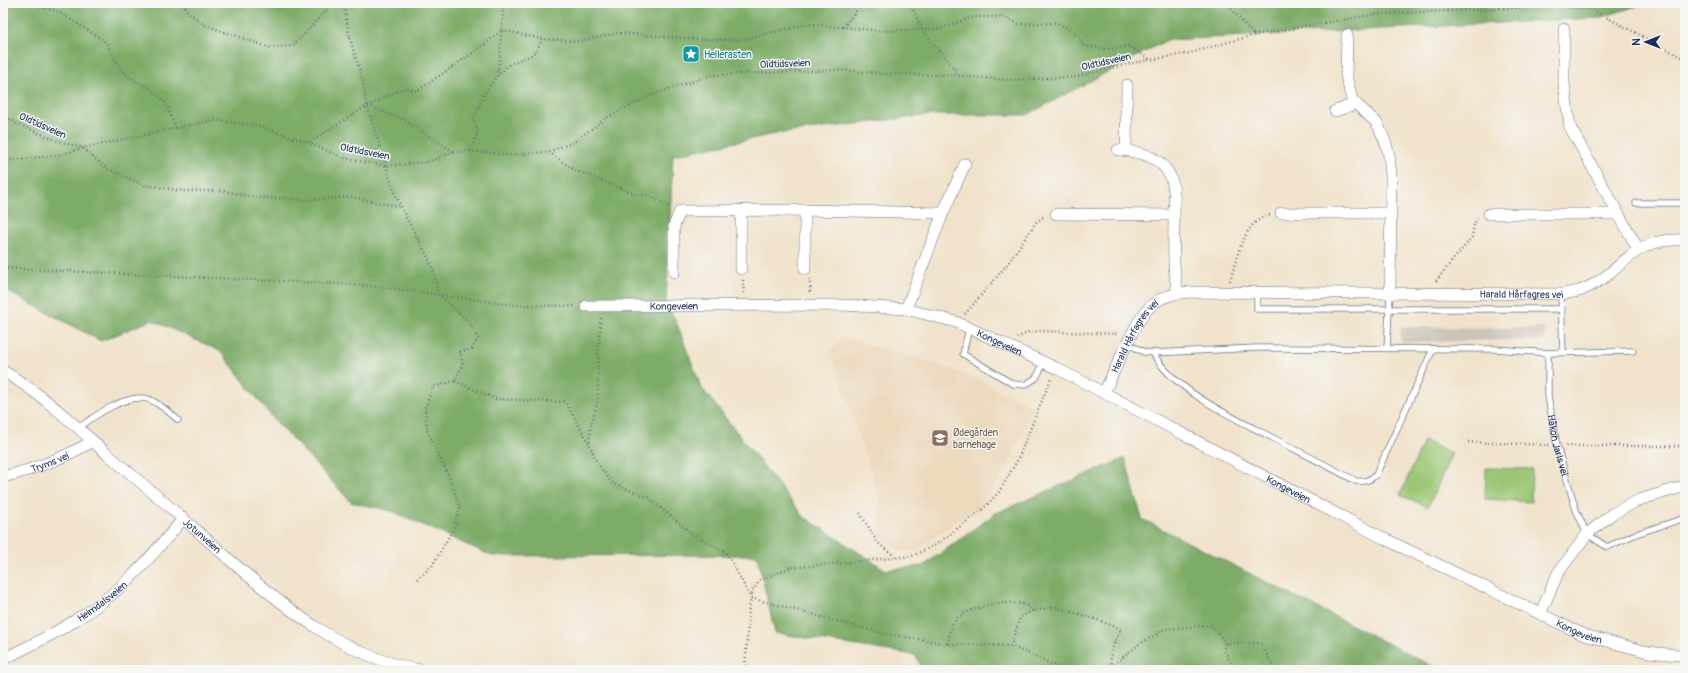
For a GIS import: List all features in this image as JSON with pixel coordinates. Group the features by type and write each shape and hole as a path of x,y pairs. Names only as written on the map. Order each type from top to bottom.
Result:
{"street":[{"path":"1564,28 1564,84 1570,127 1617,214 1638,249"},
{"path":"1347,35 1346,75 1350,94 1355,104 1377,123 1385,141 1391,169 1390,294"},
{"path":"1127,85 1122,150 1146,154 1157,160 1167,171 1174,190 1174,272 1178,293"},
{"path":"1335,111 1355,104"},
{"path":"906,309 943,213 965,164"},
{"path":"741,210 741,269"},
{"path":"674,272 674,226 680,211 805,210 943,213"},
{"path":"805,210 805,269"},
{"path":"1281,213 1391,213"},
{"path":"1056,214 1174,215"},
{"path":"1490,214 1617,214"},
{"name":"Harald Hårfagres vei","path":"1104,392 1138,322 1153,304 1169,295 1190,292 1561,294 1582,290 1599,281 1638,249 1650,243 1670,239 1685,240"},
{"name":"Kongeveien","path":"586,306 845,305 906,309 956,322 1044,362 1387,540 1540,614 1590,637 1642,651 1682,657"},
{"name":"Jotunveien","path":"3,371 40,395 262,587 308,622 351,647 398,668 420,670"},
{"name":"Tryms vei","path":"3,477 39,467 59,459 92,441"},
{"path":"1540,614 1558,573 1587,534 1612,514 1639,500 1685,486"},
{"name":"Heimdalsveien","path":"3,659 50,636 101,603 143,566 184,519"}],"lane":[{"path":"1636,203 1685,203"},
{"path":"1257,293 1257,309 1562,309"},
{"path":"1387,348 1390,294"},
{"path":"1561,294 1563,352"},
{"path":"969,328 963,354 1013,384 1025,385 1036,378 1044,362"},
{"path":"1128,344 1144,352 1153,353 1256,348 1495,349 1548,353 1633,351"},
{"path":"1153,353 1160,366 1187,389 1234,418 1356,481 1362,482 1370,480 1376,475 1433,349"},
{"name":"Håkon Jarls vei","path":"1548,353 1548,396 1558,446 1576,510 1587,534"},
{"path":"79,428 99,413 142,398 155,402 178,420"},
{"path":"1587,534 1607,547 1636,534 1685,518"}],"path":[{"path":"30,3 59,12 106,42 119,67 127,76 151,89 164,100 176,128"},
{"path":"183,3 187,11 205,25 271,48 293,46 333,3"},
{"path":"343,3 350,39 362,78 367,106 385,166 401,207 427,255 434,272 438,294 468,321 478,339 472,349 460,352 463,364 455,381"},
{"path":"497,76 503,7 505,3"},
{"path":"842,27 863,3"},
{"path":"910,3 922,28 959,76"},
{"path":"1226,3 1254,35"},
{"path":"1551,6 1554,3"},
{"path":"1589,8 1598,3"},
{"name":"Oldtidsveien","path":"3,114 17,124 58,142 83,148 214,120 255,125 309,143 344,158 385,166 427,162 454,152 470,151 510,155 548,152 574,142 606,118 652,94 712,75 838,70 959,76 1005,80 1075,77 1190,52 1254,35 1377,14 1551,6 1589,8"},
{"path":"1589,8 1685,59"},
{"path":"502,30 542,39 580,41 618,33 685,39 740,40 808,24 883,30 922,28 944,29 973,17 1004,17 1019,24 1055,23 1075,33 1083,46 1110,49 1129,46 1150,60"},
{"path":"309,143 367,106 404,88 417,91 454,65 477,52 502,30"},
{"path":"470,151 478,133 473,118 484,94 497,76 508,66 533,55 540,46 542,39"},
{"path":"367,106 402,119 454,152"},
{"path":"3,161 60,155 83,148 106,168 144,185 184,191 225,191 267,197 310,200 352,196 401,207"},
{"path":"548,152 574,170 636,194 647,195 680,211"},
{"path":"1226,292 1247,232 1256,222 1266,216 1281,213"},
{"path":"956,322 973,306 1006,266 1037,222 1044,216 1056,214"},
{"path":"1426,294 1472,237 1474,224 1479,216 1490,214"},
{"path":"3,268 361,285 514,305 586,306"},
{"path":"741,269 743,278 744,305"},
{"path":"805,269 809,276 811,305"},
{"path":"589,443 591,425 598,399 598,353 602,306"},
{"path":"1007,345 1017,337 1029,332 1041,331 1133,334"},
{"path":"745,670 747,620 751,598 756,585 760,580 789,568 898,558 919,554 937,544 980,512 994,498 1004,484 1017,461 1036,412 1056,368"},
{"path":"417,579 432,566 454,528 460,508 452,484 427,430 425,408 433,387 455,381 496,399 565,402 589,443 597,463 613,484 648,497 692,534 726,552 751,598 881,633 948,644 1011,646 1066,670"},
{"path":"1468,442 1558,446 1685,446"},
{"path":"860,512 878,543 898,558"},
{"path":"948,644 950,629 957,618 976,609 994,604 1024,604 1032,611"},
{"path":"1011,646 1020,618 1032,611 1056,607 1104,622 1121,630 1115,641 1110,658 1111,667"},
{"path":"1076,670 1111,667 1139,644 1165,628 1211,625 1224,643 1224,650 1235,670"},
{"path":"1224,643 1260,643 1276,670"},
{"path":"1111,667 1116,670"}],"shaded area":[{"path":"1400,327 1545,328 1545,340 1401,342"},
{"name":"Ødegården barnehage","path":"842,337 961,372 1033,406 1007,469 981,505 916,550 898,551 889,546 881,534 880,518 883,509 831,351"}],"green space":[{"path":"3,3 1647,3 1598,18 1167,40 1027,115 930,115 775,134 673,155 666,305 675,319 701,387 804,517 886,570 923,566 996,513 1125,458 1142,519 1440,670 923,670 915,655 775,633 757,555 492,556 392,511 351,502 272,417 220,351 152,320 101,341 3,289"},
{"path":"1424,441 1452,453 1428,507 1400,495"},
{"path":"1486,468 1532,469 1531,502 1485,499"}],"place":[{"name":"Hellerasten","path":"691,54"},
{"name":"Ødegården barnehage","path":"940,438"}]}
